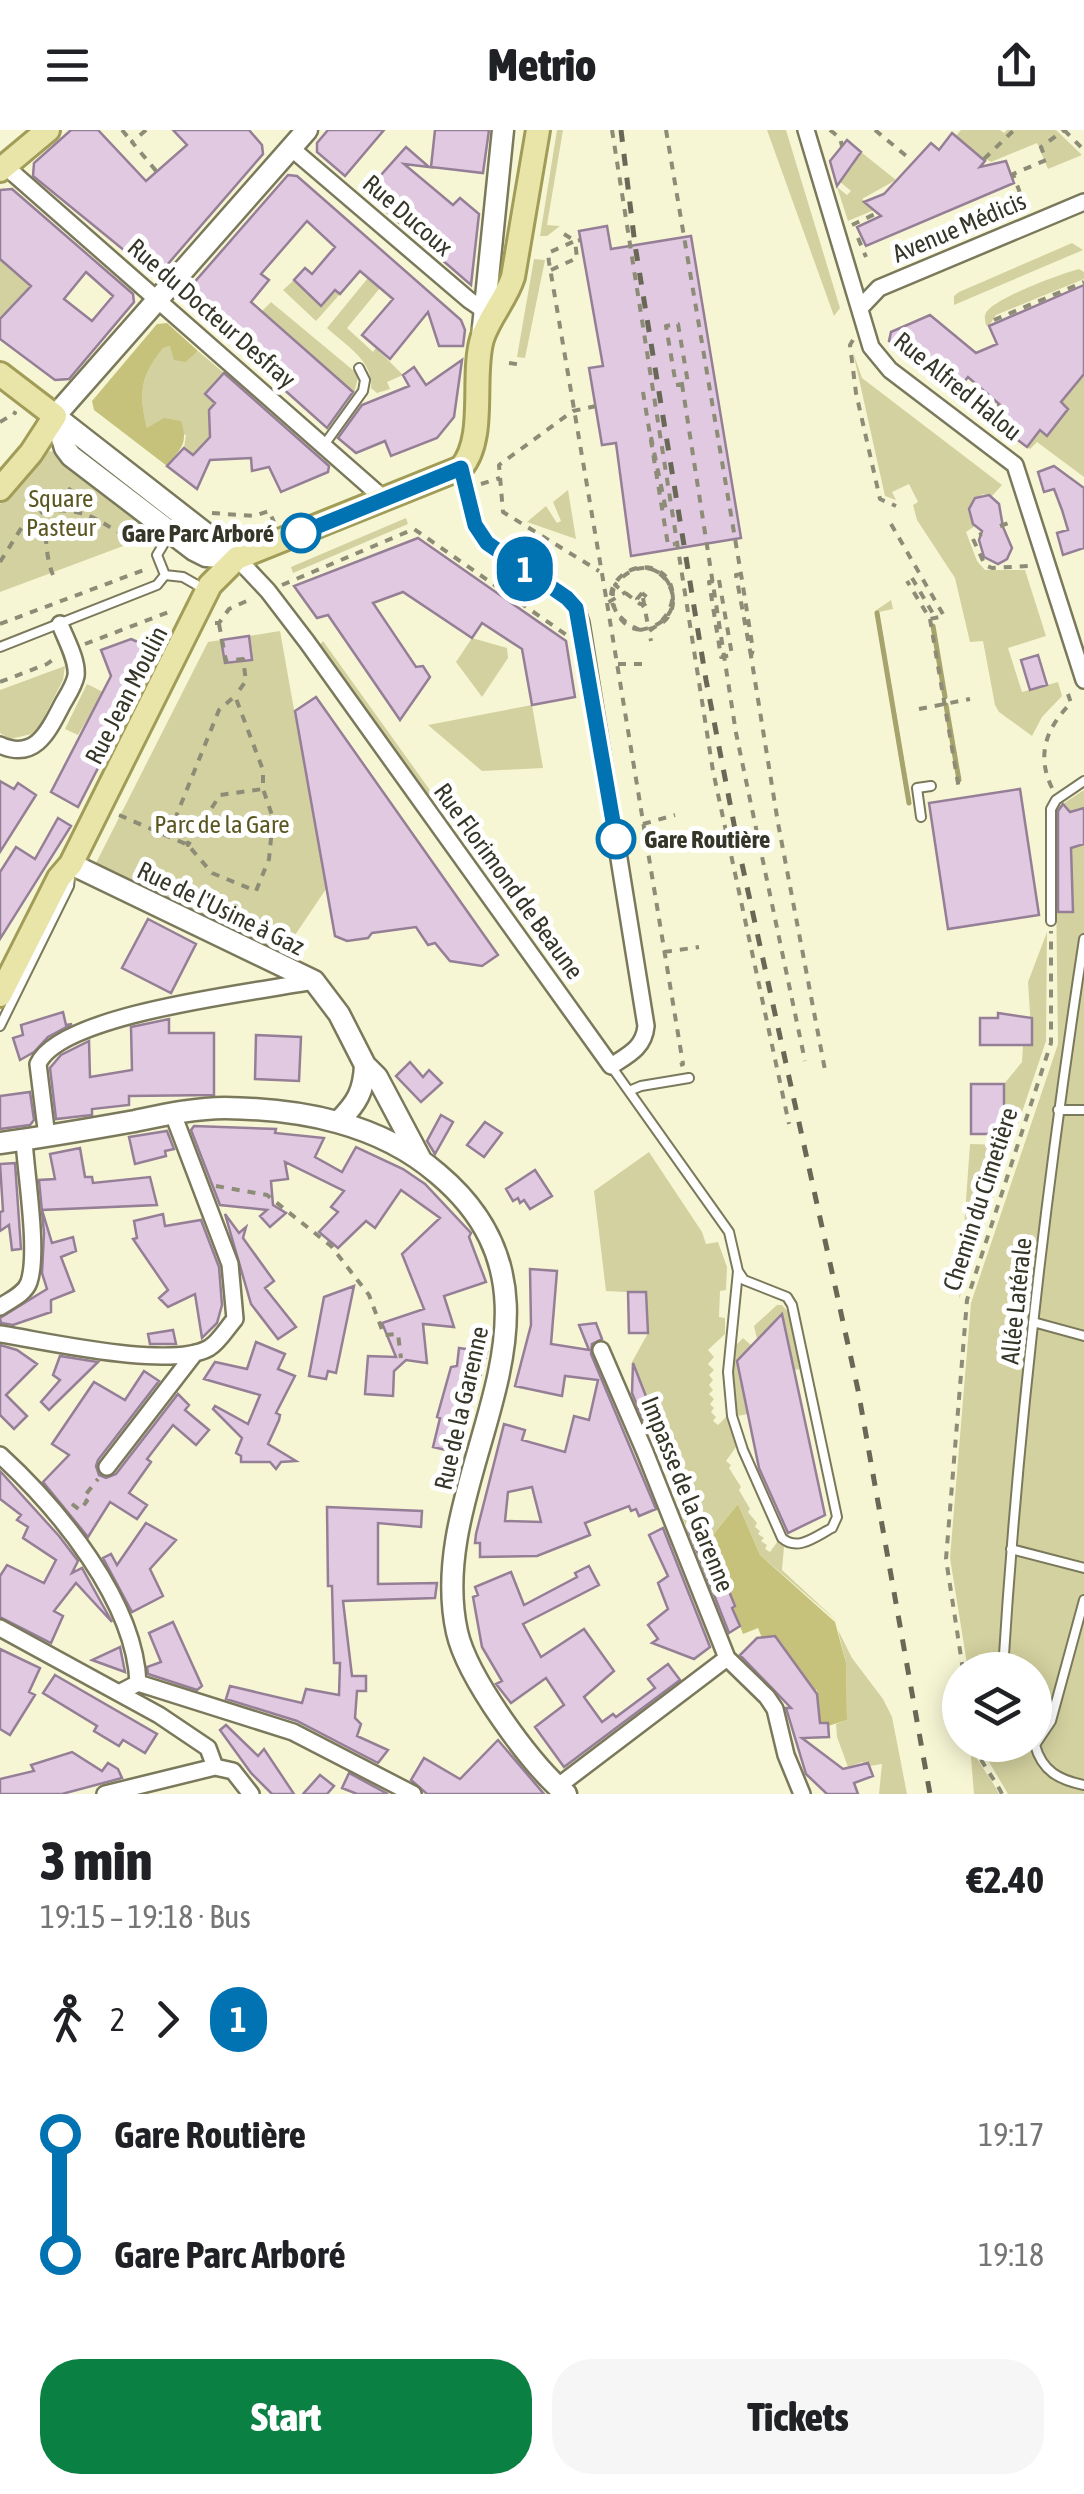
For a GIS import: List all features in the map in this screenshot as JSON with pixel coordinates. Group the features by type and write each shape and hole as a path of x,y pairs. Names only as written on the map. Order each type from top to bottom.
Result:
{"main road":[{"path":"2,168 48,130"},
{"path":"237,558 461,468 470,454 482,338 489,314 507,296 538,130"},
{"path":"0,374 56,416 0,489"},
{"name":"Rue Jean Moulin","path":"0,995 208,591 222,570 237,558"}],"street":[{"path":"56,416 307,130"},
{"path":"489,314 504,130"},
{"name":"Rue Alfred Halou","path":"806,130 871,347 890,370 1014,464 1084,680"},
{"name":"Rue Ducoux","path":"292,148 489,314"},
{"name":"Rue du Docteur Desfray","path":"2,168 160,300 384,499"},
{"name":"Avenue Médicis","path":"860,308 880,288 1084,202"},
{"path":"56,416 71,456 206,556 237,558"},
{"path":"56,416 237,558"},
{"path":"461,468 478,533 576,608 646,1026 639,1048 611,1066"},
{"name":"Rue Florimond de Beaune","path":"237,558 268,591 611,1066"},
{"path":"0,745 20,752 46,737 76,676 60,624"},
{"name":"Rue de l'Usine à Gaz","path":"70,864 314,981 339,1014 366,1065 378,1076 420,1159"},
{"path":"47,1137 38,1064 60,1044 94,1025 128,1015 314,981"},
{"path":"339,1121 357,1104 366,1065"},
{"name":"Rue de la Garenne","path":"0,1143 223,1108 339,1121 370,1131 420,1159 451,1185 482,1224 501,1269 508,1316 503,1360 466,1495 453,1591 456,1631 468,1667 494,1708 563,1792"},
{"path":"0,1334 142,1355 195,1353 212,1346 235,1319 230,1264 173,1114"},
{"path":"0,1307 24,1292 30,1280 24,1140"},
{"name":"Impasse de la Garenne","path":"601,1350 728,1658 776,1710 786,1755 802,1794"},
{"path":"106,1468 195,1353"},
{"path":"0,1455 63,1523 111,1595 130,1640 138,1683"},
{"path":"0,1628 121,1692 208,1748 215,1767"},
{"path":"563,1792 728,1658"},
{"path":"121,1692 138,1683 293,1732 412,1794"},
{"path":"106,1794 215,1767 233,1771 251,1794"}],"lane":[{"path":"324,445 364,390 365,380 359,368"},
{"path":"165,574 157,555 170,530"},
{"path":"165,574 183,577 208,591"},
{"path":"0,646 157,585 165,574"},
{"path":"1051,922 1051,809 1056,800 1084,780"},
{"path":"922,817 916,788 931,786"},
{"name":"Rue Jean Moulin","path":"0,1026 69,886 70,864"},
{"name":"Allée Latérale","path":"1004,1652 1033,1322 1058,1110 1084,939"},
{"name":"Rue Florimond de Beaune","path":"611,1066 726,1226 731,1239 738,1271 729,1346 732,1416 782,1538 792,1545 832,1528 837,1517 792,1306 787,1297 744,1280 738,1271"},
{"path":"629,1091 689,1078"},
{"path":"1058,1110 1084,1110"},
{"path":"1033,1322 1084,1336"},
{"path":"1011,1549 1084,1568"},
{"path":"1052,1717 1084,1600"},
{"path":"1042,1762 1046,1770 1062,1780 1084,1786"}],"path":[{"path":"122,130 157,172"},
{"path":"132,142 146,130"},
{"path":"612,130 663,479 666,510 662,510"},
{"path":"666,130 742,574 754,650 751,656"},
{"path":"830,130 840,138 842,146"},
{"path":"875,130 910,160"},
{"path":"984,159 1014,130"},
{"path":"1020,192 1013,174 1046,160 1041,147 1064,130 1084,150"},
{"path":"866,257 852,224 875,214"},
{"path":"564,234 577,240"},
{"path":"577,240 548,253 683,1064 670,1070"},
{"path":"551,270 576,258 577,240"},
{"path":"994,320 1084,282"},
{"path":"678,324 688,383 682,384 676,385 666,326 678,324"},
{"path":"854,340 850,345 856,392 880,498 896,506"},
{"path":"509,363 524,365"},
{"path":"682,384 736,733 806,1061"},
{"path":"652,398 642,396 668,545 675,544"},
{"path":"990,418 1000,404"},
{"path":"596,406 574,411 499,465 503,512 599,572"},
{"path":"0,422 15,413"},
{"path":"650,438 654,437 663,479 734,882 789,1124"},
{"path":"0,562 22,527 67,493 82,474"},
{"path":"44,510 74,509 92,514 139,542"},
{"path":"44,510 46,556 53,574"},
{"path":"208,512 254,516 269,511 275,525"},
{"path":"1000,526 1017,521"},
{"path":"891,524 944,616 932,619"},
{"path":"236,696 263,770 263,789 273,818 269,860 256,890 212,873 188,845 174,819 219,710 246,681 243,658 226,661 219,623 229,609 414,529 570,640"},
{"path":"978,536 981,559 992,568 1048,564"},
{"path":"0,624 149,568"},
{"path":"638,568 653,569 666,577 673,590 673,605 667,618 652,629 640,630 626,624 616,614 612,599 615,585 624,573 638,568"},
{"path":"742,574 736,575 736,580 825,1070"},
{"path":"719,580 732,655 726,656 721,657 708,582 719,580"},
{"path":"932,619 914,593 909,580 932,619 959,789"},
{"path":"615,585 641,601 652,629 650,641"},
{"path":"607,604 626,592"},
{"path":"0,682 181,607"},
{"path":"210,622 219,623"},
{"path":"617,664 648,664"},
{"path":"1056,800 1043,759 1046,739 1055,720 1071,703 1068,694"},
{"path":"919,709 970,699"},
{"path":"188,845 220,795 263,789"},
{"path":"115,813 188,845"},
{"path":"644,824 675,815"},
{"name":"Chemin du Cimetière","path":"960,1652 946,1559 967,1300 1051,1043 1051,922"},
{"path":"664,952 698,947"},
{"path":"210,1184 267,1196 331,1246 369,1295 384,1335 398,1334 401,1358"},
{"path":"63,1523 75,1518 68,1509 72,1504 80,1510 87,1501 82,1498 106,1468"},
{"path":"983,1762 1002,1794"}],"green space":[{"path":"557,130 563,130 547,225 560,226 547,236 540,236"},
{"path":"767,130 786,130 840,308 834,316"},
{"path":"961,130 1056,130 1082,155 1048,169 1037,143 991,162 979,155 976,158 956,136"},
{"path":"861,152 896,180 862,199 874,210 848,221 837,187 847,195 851,191 839,181"},
{"path":"1072,243 1083,250 954,305 954,296 959,292"},
{"path":"0,259 31,286 0,319"},
{"path":"534,259 545,260 525,358 517,357"},
{"path":"1079,269 1084,272 1084,279 996,315 986,325 985,314 995,304"},
{"path":"368,278 380,288 347,328 373,352 376,348 403,375 387,382 390,389 377,393 371,388 363,362 327,328"},
{"path":"294,280 321,305 335,290 340,294 316,321 283,290"},
{"path":"271,302 354,371 358,378 354,393 262,311"},
{"path":"170,346 186,362 198,351 224,373 206,394 215,403 209,410 210,438 203,463 184,448 186,435 147,428 142,395 146,377 162,348"},
{"path":"853,352 862,378 1002,485 992,496 983,494 973,500 969,510 975,526 966,532 977,561 985,570 1025,570 1046,636 1008,648 1022,692 1058,682 1062,696 1042,717 1032,736 995,705 983,641 970,642 955,578 917,520 913,505 918,502 909,484 892,492 896,500 885,496"},
{"path":"1084,373 1084,477 1037,442 1030,449 1027,447 1040,430 1047,435 1068,409 1061,403"},
{"name":"Square Pasteur","path":"65,450 159,521 142,539 0,592 0,504 44,452"},
{"path":"568,490 576,539 527,522 546,506 557,523 561,521 553,502"},
{"path":"406,518 408,524 293,573 291,567"},
{"path":"891,600 893,609 879,612 911,802 907,803 875,611"},
{"name":"Parc de la Gare","path":"280,631 326,889 283,953 94,867 208,642 221,640 225,663 252,659 249,636"},
{"path":"472,638 507,648 508,658 482,697 456,662"},
{"path":"323,641 432,793 427,797 319,646"},
{"path":"65,666 63,680 36,733 10,739 0,733 0,690"},
{"path":"87,684 103,692 78,735 65,729"},
{"path":"532,705 543,768 482,771 428,725"},
{"path":"1084,790 1084,1794 1008,1794 989,1762 1052,1762 1052,1652 965,1652 950,1558 971,1303 1058,1044 1055,809"},
{"path":"1047,932 1046,1041 959,1299 970,1144 1003,1145 1004,1084 1022,1062 1023,1045 1032,1045 1028,982"},
{"path":"649,1152 706,1244 718,1242 727,1267 726,1290 720,1291 719,1317 725,1318 725,1334 708,1350 714,1357 708,1364 714,1370 709,1375 713,1380 709,1394 714,1399 710,1404 716,1417 713,1421 718,1425 727,1416 736,1447 726,1461 741,1487 748,1512 757,1523 758,1534 764,1538 761,1541 767,1545 765,1549 770,1552 778,1541 784,1547 782,1570 838,1622 760,1555 738,1504 708,1541 701,1523 688,1529 676,1506 688,1501 655,1409 645,1411 645,1393 632,1362 648,1333 646,1293 606,1291 594,1191"},
{"path":"777,1305 788,1312 800,1369 794,1370 783,1315 757,1339 754,1326"},
{"path":"743,1338 751,1345 737,1361 748,1414 737,1416 734,1347"},
{"path":"838,1630 892,1717 907,1794 879,1794 882,1764 870,1766 862,1762 848,1767 836,1724 847,1720 846,1663"},
{"path":"971,1762 979,1762 999,1794 974,1794"}],"shaded area":[{"path":"167,323 198,351 186,362 174,360 170,346 163,348 143,385 147,428 164,418 181,421 184,441 167,466 94,410 92,401 157,324"},
{"path":"738,1504 760,1555 835,1622 846,1663 847,1720 828,1726 820,1723 817,1690 796,1692 808,1682 776,1636 762,1638 758,1628 743,1634 708,1541"}],"building":[{"path":"71,130 98,130 146,181 187,145 173,130 249,130 262,145 263,154 161,272 152,273 33,176 34,163"},
{"path":"328,130 384,130 345,176 317,152 317,143"},
{"path":"435,130 489,130 483,173 431,167"},
{"path":"952,133 985,161 980,167 1006,161 1014,183 866,246 857,227 881,216 864,202 884,194 931,143 939,150"},
{"path":"847,140 861,152 837,186 830,161"},
{"path":"406,147 429,167 404,164 453,205 460,198 479,214 471,285 365,193"},
{"path":"288,175 297,176 329,204 461,320 465,330 463,346 439,346 428,312 390,359 362,335 393,299 360,271 340,294 335,290 321,306 294,280 305,268 312,274 335,247 307,221 261,274 269,280 251,302 353,392 327,428 186,302 185,293"},
{"path":"12,189 133,294 134,302 69,379 55,380 0,339 0,319 31,286 0,259 0,190","holes":["86,272 113,296 92,321 64,299"]},
{"path":"607,226 611,249 691,236 741,538 631,556 616,443 602,445 589,368 603,366 579,231"},
{"path":"1084,285 1084,374 1061,402 1068,409 1047,436 1040,430 1027,447 997,424 1007,411 968,377 956,392 889,341 891,332 930,315 976,353 997,344 989,326"},
{"path":"462,360 454,417 437,438 391,456 385,441 356,453 338,438 362,405 409,386 403,375 414,367 426,385"},
{"path":"224,373 329,466 328,472 281,492 269,467 252,471 251,458 210,460 197,489 167,466 184,448 193,455 210,437 209,410 215,403 205,394"},
{"path":"1054,466 1084,488 1084,548 1063,555 1057,533 1068,530 1062,510 1054,489 1044,492 1038,472"},
{"path":"989,495 999,504 1012,548 1007,559 998,564 984,557 979,540 982,531 973,524 969,509 975,498"},
{"path":"418,538 566,641 575,697 532,705 522,649 482,623 472,638 403,592 373,603 416,667 423,666 430,677 400,720 328,615 317,618 294,586"},
{"path":"249,636 252,660 225,663 221,640"},
{"path":"131,639 158,651 78,807 51,792 111,676 101,650"},
{"path":"1038,655 1047,685 1030,690 1021,660"},
{"path":"316,697 498,955 482,966 450,961 435,943 428,945 416,927 347,941 335,936 295,711"},
{"path":"0,781 14,789 18,783 36,795 0,852"},
{"path":"1020,789 1039,915 948,929 929,803"},
{"path":"1063,804 1070,812 1084,808 1084,844 1071,848 1073,912 1058,912 1058,811"},
{"path":"58,818 71,826 0,939 0,872 16,847 35,859"},
{"path":"148,919 196,944 171,993 122,968"},
{"path":"63,1012 66,1025 72,1024 20,1060 13,1038 23,1035 21,1025"},
{"path":"998,1013 1032,1018 1032,1045 980,1045 980,1018 998,1018"},
{"path":"169,1019 169,1033 214,1033 214,1095 129,1096 129,1105 92,1109 92,1115 56,1119 50,1068 61,1055 89,1041 90,1077 132,1070 131,1027"},
{"path":"256,1035 301,1037 299,1081 255,1079"},
{"path":"410,1062 423,1077 429,1070 442,1083 421,1102 396,1076"},
{"path":"971,1084 1004,1084 1004,1134 971,1134"},
{"path":"30,1092 34,1120 30,1125 0,1129 0,1096"},
{"path":"441,1115 453,1122 435,1154 427,1141"},
{"path":"485,1122 502,1133 484,1157 467,1145"},
{"path":"194,1126 276,1129 275,1133 324,1138 315,1157 342,1172 356,1147 425,1184 471,1233 469,1237 486,1282 444,1296 454,1327 423,1324 427,1363 406,1360 394,1371 393,1396 365,1394 368,1356 396,1357 382,1323 424,1309 402,1254 440,1218 401,1190 375,1228 366,1221 338,1248 319,1232 338,1212 331,1207 344,1191 285,1162 288,1179 271,1181 273,1205 286,1213 270,1227 260,1216 267,1210 220,1205 191,1130"},
{"path":"167,1131 174,1149 165,1151 166,1156 135,1164 129,1137"},
{"path":"80,1148 85,1177 92,1177 93,1183 150,1177 157,1205 42,1210 52,1243 73,1237 76,1251 61,1257 74,1291 51,1300 51,1312 13,1325 1,1323 0,1318 47,1289 42,1273 44,1233 39,1180 55,1179 50,1154"},
{"path":"15,1163 21,1249 12,1250 9,1225 0,1231 0,1164"},
{"path":"535,1170 552,1196 530,1209 524,1200 513,1201 506,1189"},
{"path":"163,1214 165,1226 201,1220 219,1267 222,1305 217,1323 202,1338 195,1294 168,1307 159,1298 168,1290 133,1239 137,1238 134,1221"},
{"path":"225,1214 239,1233 246,1227 243,1238 274,1281 265,1288 296,1327 278,1339 251,1304"},
{"path":"530,1269 557,1271 551,1344 589,1350 579,1325 596,1323 602,1339 592,1344 591,1354 656,1509 639,1516 629,1506 585,1523 590,1535 537,1556 480,1557 476,1534 504,1424 525,1430 522,1440 565,1452 574,1416 589,1420 598,1380 565,1376 562,1396 515,1386 531,1325","holes":["532,1487 541,1522 505,1521 508,1492"]},
{"path":"354,1286 336,1373 328,1371 326,1379 309,1376 324,1297"},
{"path":"628,1292 646,1292 648,1333 629,1333"},
{"path":"782,1314 825,1515 788,1533 759,1468 737,1361"},
{"path":"173,1330 176,1344 150,1344 148,1334"},
{"path":"256,1342 285,1354 278,1369 295,1376 276,1413 279,1420 268,1444 296,1461 281,1462 276,1469 270,1462 241,1462 236,1453 242,1438 213,1409 215,1406 248,1424 260,1395 204,1379 215,1362 247,1369"},
{"path":"0,1345 17,1350 37,1364 6,1395 27,1416 14,1429 0,1415"},
{"path":"459,1348 487,1352 459,1453 433,1447 440,1418 437,1417 451,1367 457,1366"},
{"path":"60,1356 98,1362 49,1410 41,1402 60,1380 53,1375"},
{"path":"633,1363 654,1417 643,1420 632,1393"},
{"path":"144,1371 159,1381 98,1460 99,1475 106,1478 116,1474 178,1394 189,1405 185,1410 209,1430 196,1445 173,1425 147,1459 151,1462 129,1493 147,1505 137,1519 110,1502 88,1537 43,1482 69,1455 52,1444 94,1382 125,1400"},
{"path":"0,1471 78,1561 72,1573 82,1568 112,1622 76,1583 54,1611 63,1616 51,1643 0,1617 0,1576 7,1565 44,1583 56,1560 23,1538 28,1527 17,1520 21,1515 0,1499"},
{"path":"327,1507 422,1511 421,1527 378,1523 378,1584 437,1583 435,1598 343,1601 352,1676 366,1676 366,1691 357,1691 355,1718 361,1724 357,1736 388,1750 378,1763 297,1721 226,1699 230,1686 302,1703 306,1689 339,1695 340,1663 334,1663 332,1586 328,1586"},
{"path":"146,1523 176,1540 150,1569 163,1596 132,1612 103,1558 111,1554 117,1565"},
{"path":"701,1523 735,1606 732,1608 740,1626 729,1633 688,1529"},
{"path":"663,1528 710,1647 694,1659 652,1643 658,1639 648,1625 668,1609 658,1583 668,1576 649,1535"},
{"path":"589,1566 599,1585 523,1624 541,1657 584,1629 614,1671 584,1697 602,1722 613,1714 616,1717 655,1688 648,1679 668,1664 680,1680 564,1767 535,1727 564,1705 546,1678 511,1703 496,1684 502,1681 482,1647 473,1597 478,1595 475,1587 511,1572 524,1605 577,1577 575,1573"},
{"path":"173,1622 202,1686 197,1690 148,1674 147,1667 161,1662 149,1633"},
{"path":"775,1636 817,1694 820,1723 828,1723 829,1737 802,1738 843,1769 868,1763 873,1776 854,1783 858,1794 827,1794 806,1774 786,1708 791,1708 740,1655 757,1638"},
{"path":"120,1647 125,1672 92,1660"},
{"path":"0,1649 40,1668 29,1692 35,1695 10,1735 0,1729"},
{"path":"55,1675 157,1734 145,1753 123,1740 119,1746 94,1731 97,1726 43,1693"},
{"path":"226,1725 258,1756 264,1749 294,1794 272,1794 251,1773 220,1730"},
{"path":"498,1740 544,1794 427,1794 411,1780 424,1758 460,1779"},
{"path":"72,1752 102,1771 108,1763 118,1769 122,1778 62,1794 0,1794 0,1779 34,1771 31,1765"},
{"path":"349,1773 388,1794 357,1794 342,1788"},
{"path":"320,1775 334,1786 327,1794 303,1794"}],"waterway":[{"path":"877,613 909,803"},
{"path":"933,626 945,697"},
{"path":"946,705 959,780"}],"railway":[{"path":"621,130 635,245 706,680 740,855 858,1390 930,1794"}],"bus line":[{"name":"1","path":"301,533 461,468 478,533 576,608 616,839"}],"place":[{"name":"Gare Parc Arboré","path":"301,533"},
{"name":"Gare Routière","path":"616,839"}]}
